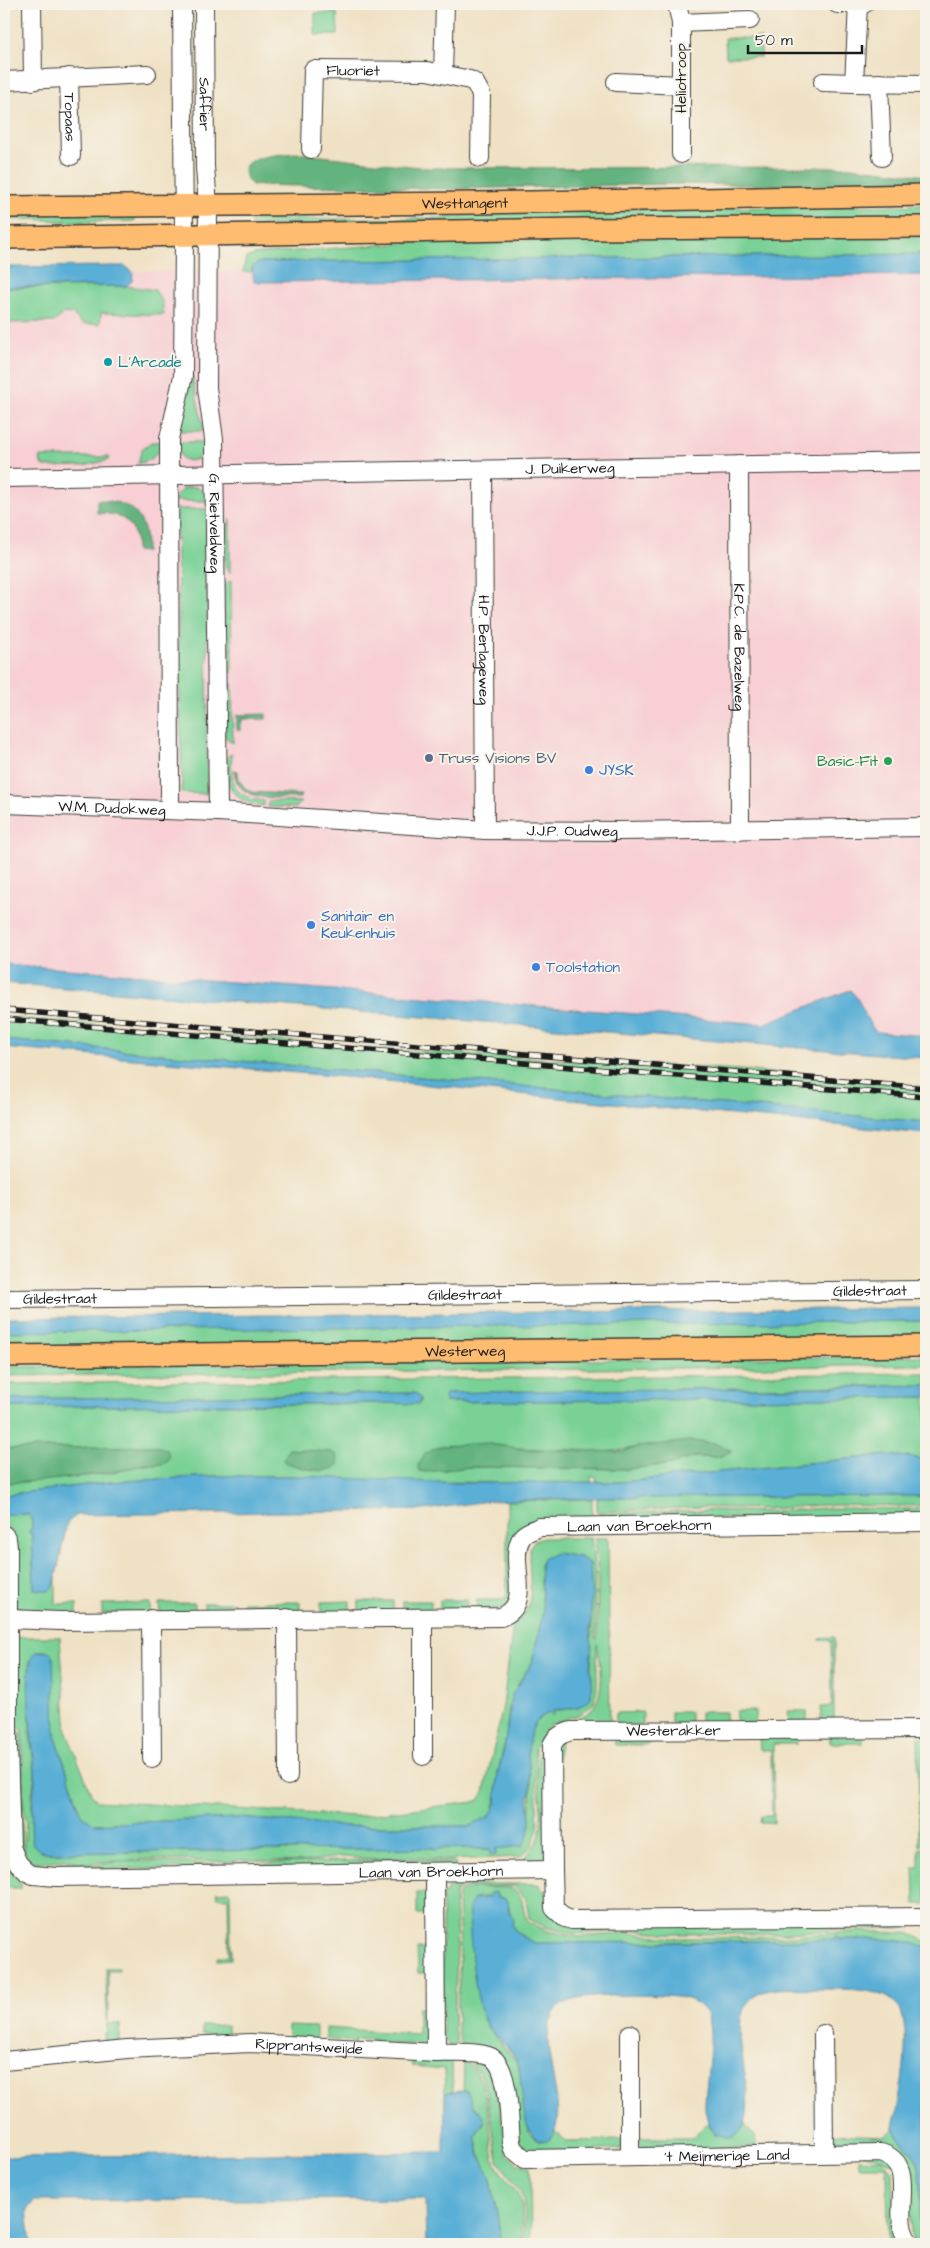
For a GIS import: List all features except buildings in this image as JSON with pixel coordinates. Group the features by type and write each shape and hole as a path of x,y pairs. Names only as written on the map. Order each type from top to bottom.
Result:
{"main road":[{"name":"Westtangent","path":"4,207 498,203 926,195"},
{"name":"Westtangent","path":"4,238 583,229 926,227"},
{"name":"Westerweg","path":"4,1356 926,1346"}],"street":[{"path":"32,4 33,81"},
{"name":"Saffier","path":"182,4 184,236"},
{"name":"Saffier","path":"204,4 205,167 208,236"},
{"path":"443,74 445,4"},
{"name":"Heliotroop","path":"677,4 681,23 681,154"},
{"path":"837,4 861,4 854,82"},
{"path":"681,23 750,20"},
{"name":"Fluoriet","path":"311,149 312,70 427,71 470,80 479,88 481,94 480,158"},
{"name":"Topaas","path":"4,81 147,74"},
{"name":"Topaas","path":"69,77 71,156"},
{"path":"616,82 681,85"},
{"path":"824,82 926,84"},
{"path":"879,83 882,157"},
{"path":"170,810 169,439 183,376 184,236"},
{"name":"G. Rietveldweg","path":"208,236 207,388 214,430 218,812"},
{"name":"J. Duikerweg","path":"170,475 926,462"},
{"name":"K.P.C. de Bazelweg","path":"739,465 740,830"},
{"name":"H.P. Berlageweg","path":"483,471 485,830"},
{"path":"4,478 170,475"},
{"name":"W.M. Dudokweg","path":"4,804 218,812"},
{"name":"J.J.P. Oudweg","path":"218,812 485,830 620,831 926,827"},
{"name":"Gildestraat","path":"4,1299 926,1290"},
{"name":"Laan van Broekhorn","path":"10,1619 60,1621 501,1617 511,1613 518,1596 519,1545 523,1535 539,1527 926,1522"},
{"name":"Laan van Broekhorn","path":"4,1535 7,1539 8,1547 10,1619 6,1745 11,1847 18,1863 33,1875 65,1877 553,1870"},
{"path":"286,1618 288,1776"},
{"path":"423,1618 423,1756"},
{"path":"151,1619 152,1758"},
{"name":"Westerakker","path":"553,1870 551,1755 555,1738 563,1733 571,1731 926,1729"},
{"path":"553,1870 554,1908 565,1918 572,1920 926,1917"},
{"path":"435,1873 436,2053"},
{"path":"630,2034 630,2156"},
{"path":"823,2034 824,2152"},
{"name":"Ripprantsweijde","path":"4,2061 127,2049 234,2043 436,2053"},
{"name":"'t Meijmerige Land","path":"436,2053 486,2055 500,2064 504,2076 511,2142 513,2149 525,2159 881,2152 892,2157 902,2174 902,2231 911,2244"}],"shaded area":[{"path":"926,267 926,1047 4,971 4,272"}],"green space":[{"path":"315,13 337,13 338,35 315,35"},
{"path":"725,38 761,38 761,57 726,57"},
{"path":"295,153 428,168 851,167 926,176 926,187 669,184 451,189 252,185 245,175 245,168 249,163 257,159"},
{"path":"926,205 926,219 251,226 251,220 444,218 507,211"},
{"path":"135,214 135,221 4,220 4,215"},
{"path":"926,236 926,254 260,262 252,267 251,272 243,272 246,258 257,254 433,241"},
{"path":"126,286 155,290 162,301 164,315 101,313 100,324 82,324 73,314 64,313 54,322 4,323 4,288"},
{"path":"191,371 204,431 177,431"},
{"path":"151,442 162,442 159,450 151,459 138,463 142,449"},
{"path":"178,442 208,442 201,458 190,461 183,459 177,450"},
{"path":"40,457 109,457 109,460 84,466 46,467 41,464"},
{"path":"188,487 196,487 207,492 211,501 175,501 179,492"},
{"path":"97,500 120,503 129,507 135,513 144,529 146,552 136,551 134,534 127,522 115,515 97,513"},
{"path":"176,509 208,509 207,794 182,793"},
{"path":"230,519 230,573 225,568 224,536"},
{"path":"231,580 232,673 228,672 226,667 224,585"},
{"path":"232,684 233,743 225,737 225,689 227,685"},
{"path":"266,714 266,719 242,719 241,730 237,730 237,715"},
{"path":"232,754 232,773 235,787 245,796 264,801 264,806 249,803 232,791 227,778 226,760"},
{"path":"234,770 238,771 240,781 252,792 301,795 300,798 269,798 250,794 242,789 237,781"},
{"path":"268,801 301,802 296,808 268,807"},
{"path":"4,1017 377,1049 740,1070 926,1087 926,1122 4,1040"},
{"path":"926,1321 926,1338 4,1349 4,1331 44,1329"},
{"path":"926,1356 926,1365 4,1376 4,1367"},
{"path":"926,1373 926,1385 448,1393 445,1402 926,1397 926,1459 887,1455 621,1482 597,1482 596,1477 591,1477 591,1483 401,1482 294,1476 214,1476 110,1482 4,1495 4,1483 108,1473 139,1466 158,1465 155,1446 4,1449 4,1407 420,1403 420,1398 415,1393 4,1399 4,1384","holes":["505,1446 530,1449 596,1451 617,1451 637,1447 732,1450 718,1457 693,1457 672,1464 629,1469 471,1467 425,1472"]},
{"path":"689,1441 714,1443 732,1451 718,1457 693,1457 672,1464 629,1469 471,1467 425,1472 419,1471 418,1466 426,1453 441,1446 486,1443 521,1449 622,1452 637,1447"},
{"path":"155,1446 166,1449 169,1455 167,1462 158,1465 147,1464 109,1473 4,1483 4,1449"},
{"path":"289,1449 331,1452 337,1455 338,1464 327,1470 306,1469 283,1460"},
{"path":"926,1496 926,1506 822,1505 766,1509 702,1507 597,1512 597,1498"},
{"path":"592,1499 592,1520 532,1522 513,1598 504,1609 476,1610 477,1600 502,1600 507,1596 507,1501"},
{"path":"825,1508 926,1509 926,1516 597,1520 598,1514 714,1510 765,1512"},
{"path":"27,1514 32,1520 32,1530 29,1530 32,1533 34,1589 49,1591 54,1586 56,1577 56,1604 77,1604 77,1614 18,1611 16,1608 12,1532 4,1526 4,1515"},
{"path":"543,1538 591,1538 595,1573 595,1638 597,1639 598,1575 594,1538 608,1538 610,1725 562,1726 546,1858 542,1862 522,1865 539,1838 540,1833 539,1752 550,1728 583,1716 591,1711 596,1703 601,1684 597,1644 597,1688 594,1703 580,1714 546,1728 535,1748 538,1828 532,1846 520,1857 449,1860 400,1857 377,1859 340,1857 301,1862 150,1859 89,1863 64,1860 38,1862 30,1860 26,1856 24,1847 26,1822 23,1802 23,1730 16,1727 15,1681 18,1681 18,1666 15,1666 16,1637 60,1637 67,1733 91,1793 97,1801 355,1816 474,1802 479,1800 484,1792 503,1706 513,1624 522,1617 530,1600 529,1557 530,1547 534,1541","holes":["556,1553 580,1557 590,1564 591,1697 555,1711 552,1716 549,1713 546,1714 533,1725 528,1741 531,1788 530,1830 496,1849 496,1855 490,1849 439,1848 436,1850 436,1848 50,1853 40,1851 32,1840 32,1795 35,1773 30,1734 29,1662 36,1651 46,1651 55,1735 81,1814 94,1824 238,1818 345,1826 470,1826 490,1816 493,1812 497,1794 498,1772 506,1737 509,1705 520,1680 532,1663 543,1612 540,1565"]},
{"path":"440,1600 467,1600 467,1610 440,1611"},
{"path":"350,1601 350,1612 321,1612 321,1602"},
{"path":"359,1601 393,1601 393,1611 359,1612"},
{"path":"402,1601 431,1601 431,1611 402,1611"},
{"path":"243,1602 300,1602 300,1612 243,1612"},
{"path":"150,1603 150,1613 102,1614 102,1604"},
{"path":"159,1603 195,1603 195,1613 160,1613"},
{"path":"204,1603 234,1603 234,1613 204,1613"},
{"path":"834,1637 834,1723 821,1723 821,1707 832,1706 831,1641 820,1640 820,1638"},
{"path":"736,1711 755,1711 755,1723 736,1724"},
{"path":"788,1711 807,1711 807,1723 789,1723"},
{"path":"643,1712 643,1725 616,1725 616,1713"},
{"path":"671,1712 690,1712 690,1724 671,1724"},
{"path":"700,1712 726,1712 726,1724 700,1724"},
{"path":"16,1731 21,1732 23,1856 20,1854"},
{"path":"797,1735 797,1744 773,1744 774,1823 760,1823 761,1816 772,1816 771,1750 760,1750 759,1736 783,1739"},
{"path":"830,1735 863,1737 863,1743 830,1743"},
{"path":"629,1737 648,1737 649,1745 615,1745 615,1740 629,1740"},
{"path":"918,1737 926,1737 926,1830 925,1841 921,1846 919,1846"},
{"path":"926,1848 926,1904 915,1904 914,1867 919,1867 919,1849"},
{"path":"397,1859 455,1862 456,1866 39,1870 28,1862 46,1865 69,1862 97,1865 116,1862 153,1861 218,1865"},
{"path":"4,1861 10,1872 21,1881 21,1888 4,1888"},
{"path":"454,1884 538,1884 543,1891 548,1891 549,1911 912,1924 912,1928 860,1928 773,1934 674,1934 632,1930 574,1934 548,1928 529,1919 526,1899 514,1886 465,1887 455,1892 457,1951 454,2028 458,2046 449,2046 443,2037 442,1893 446,1893 448,1888"},
{"path":"475,1888 511,1888 522,1900 528,1922 548,1931 576,1937 633,1933 674,1938 778,1937 860,1931 908,1933 926,1941 926,1948 894,1940 838,1939 838,1936 835,1939 766,1941 535,1943 527,1940 513,1928 508,1901 497,1897 496,1892 490,1897 477,1897 469,1908 469,1917 475,1978 482,2016 487,2027 518,2063 529,2133 543,2141 549,2140 555,2131 566,2141 625,2140 621,2149 531,2154 520,2149 508,2067 461,2045 457,2027 460,1953 458,1893"},
{"path":"230,1891 231,1959 217,1960 217,1956 229,1956 228,1898 217,1897 216,1892"},
{"path":"417,1893 429,1893 429,1914 417,1914"},
{"path":"417,1949 430,1949 430,1973 418,1973"},
{"path":"106,1968 119,1968 119,1971 108,1971 108,2024 120,2024 120,2041 105,2045 104,2033 107,2033"},
{"path":"418,2008 430,2008 430,2037 422,2045 375,2043 375,2040 356,2039 355,2042 326,2039 326,2028 418,2034"},
{"path":"227,2025 227,2037 219,2037 219,2034 202,2034 202,2026"},
{"path":"288,2026 316,2027 316,2039 288,2038"},
{"path":"412,2059 452,2062 453,2091 445,2093 444,2069 412,2066"},
{"path":"464,2062 472,2067 479,2076 486,2104 496,2163 516,2190 521,2202 521,2244 502,2244 491,2180 479,2153 475,2135 484,2124 481,2116 473,2106 467,2090 463,2090"},
{"path":"471,2063 488,2064 495,2074 507,2153 518,2164 530,2166 531,2244 523,2244 525,2214 523,2198 519,2189 498,2161 486,2090 480,2073"},
{"path":"708,2122 711,2129 727,2137 734,2135 744,2124 755,2135 756,2148 643,2149 638,2138 693,2138"},
{"path":"894,2128 918,2163 921,2180 920,2224 926,2228 926,2244 918,2244 912,2240 905,2167 840,2146 833,2142 830,2134 886,2136"},
{"path":"859,2159 882,2160 893,2171 895,2236 897,2244 888,2244 887,2167 859,2167"}],"water":[{"path":"926,254 926,275 254,282 252,267 260,262"},
{"path":"125,266 133,272 132,281 126,286 4,287 4,267"},
{"path":"4,964 763,1024 850,990 877,1032 926,1036 926,1058 4,983"},
{"path":"4,1040 926,1122 926,1134 357,1078 4,1048"},
{"path":"926,1308 926,1321 4,1332 4,1318"},
{"path":"926,1385 926,1397 445,1402 444,1395 448,1393 508,1391"},
{"path":"415,1393 420,1398 419,1404 4,1407 4,1399"},
{"path":"888,1455 926,1459 926,1496 597,1498 488,1501 424,1510 77,1515 68,1522 54,1586 49,1591 34,1589 32,1533 29,1533 29,1530 32,1529 31,1516 27,1514 4,1515 4,1495 110,1482 214,1476 294,1476 460,1483 621,1482"},
{"path":"556,1553 580,1557 590,1564 592,1596 590,1633 592,1644 590,1668 592,1678 591,1697 588,1702 578,1707 552,1712 552,1716 549,1713 540,1718 534,1725 530,1734 528,1755 531,1786 528,1801 530,1824 528,1836 522,1846 496,1849 496,1855 490,1855 490,1849 439,1848 436,1850 435,1848 50,1853 40,1851 33,1845 31,1818 35,1772 28,1690 31,1660 36,1651 49,1652 53,1656 55,1735 81,1814 94,1824 238,1818 345,1826 470,1826 490,1816 496,1804 498,1772 504,1749 512,1695 532,1663 543,1612 540,1565 544,1558"},
{"path":"496,1892 497,1897 508,1901 509,1912 514,1920 512,1924 515,1930 535,1943 711,1942 835,1939 835,1936 838,1936 839,1939 894,1940 926,1948 926,2228 920,2224 921,2183 919,2167 914,2156 894,2128 904,2069 904,2024 900,2009 894,2002 877,1993 843,1989 774,1989 752,1998 743,2011 740,2029 747,2093 747,2112 743,2128 731,2138 715,2134 708,2122 705,2100 710,2032 705,2012 697,2003 682,1998 650,1995 594,1997 567,2002 554,2012 549,2029 548,2045 557,2098 558,2114 556,2128 549,2140 539,2140 532,2134 527,2124 516,2058 487,2025 482,2015 476,1986 471,1951 469,1908 474,1899 490,1897 490,1893"},
{"path":"467,2090 474,2107 482,2114 485,2121 475,2135 479,2153 491,2180 502,2244 426,2244 425,2199 34,2201 27,2210 31,2244 10,2244 9,2201 4,2197 4,2157 444,2152 445,2093"}],"railway":[{"path":"4,1010 926,1088"},
{"path":"4,1019 926,1097"}],"place":[{"name":"L'Arcade","path":"108,362"},
{"name":"Truss Visions BV","path":"429,758"},
{"name":"Basic-Fit","path":"888,761"},
{"name":"JYSK","path":"589,770"},
{"name":"Sanitair en Keukenhuis","path":"311,925"},
{"name":"Toolstation","path":"536,967"}]}
